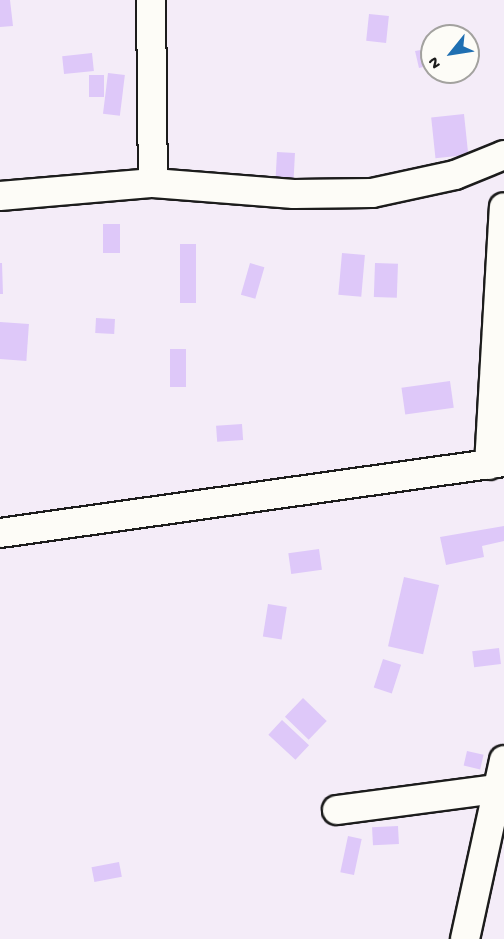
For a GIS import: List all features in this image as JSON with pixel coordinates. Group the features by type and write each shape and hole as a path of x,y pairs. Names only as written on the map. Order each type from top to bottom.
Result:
{"street":[{"path":"151,0 153,183"},
{"path":"0,196 153,183 294,194 372,193 455,175 504,155"},
{"path":"0,533 497,464 504,207"},
{"path":"465,939 501,789 504,760"},
{"path":"338,810 501,789"}],"building":[{"path":"0,0 10,0 13,26 0,27"},
{"path":"369,14 389,16 386,43 366,41"},
{"path":"420,50 420,68 419,68 415,51"},
{"path":"92,53 94,71 64,74 62,56"},
{"path":"108,73 125,75 120,116 103,114"},
{"path":"89,75 104,75 104,97 89,97"},
{"path":"464,114 468,155 435,158 431,117"},
{"path":"277,152 295,153 293,182 275,181"},
{"path":"103,224 120,224 120,253 103,253"},
{"path":"180,244 196,244 196,303 180,303"},
{"path":"342,253 365,255 361,297 338,295"},
{"path":"0,263 2,263 3,294 0,294"},
{"path":"250,263 264,267 255,299 241,295"},
{"path":"375,263 398,264 397,298 374,297"},
{"path":"96,318 115,319 114,334 95,333"},
{"path":"0,322 29,324 26,361 0,359"},
{"path":"170,349 186,349 186,387 170,387"},
{"path":"450,381 454,408 405,415 401,388"},
{"path":"242,424 243,440 217,442 216,426"},
{"path":"504,526 504,541 482,546 484,557 446,565 440,537"},
{"path":"319,549 322,570 291,574 288,553"},
{"path":"404,577 439,585 423,654 388,646"},
{"path":"268,604 287,607 282,640 263,637"},
{"path":"499,648 501,664 474,667 472,651"},
{"path":"383,659 401,665 392,693 374,688"},
{"path":"303,698 327,721 309,740 285,717"},
{"path":"282,720 309,745 295,760 268,735"},
{"path":"467,751 484,755 480,769 464,766"},
{"path":"398,826 399,844 373,845 372,827"},
{"path":"348,836 362,839 354,875 340,872"},
{"path":"119,862 122,877 94,882 92,867"}]}
